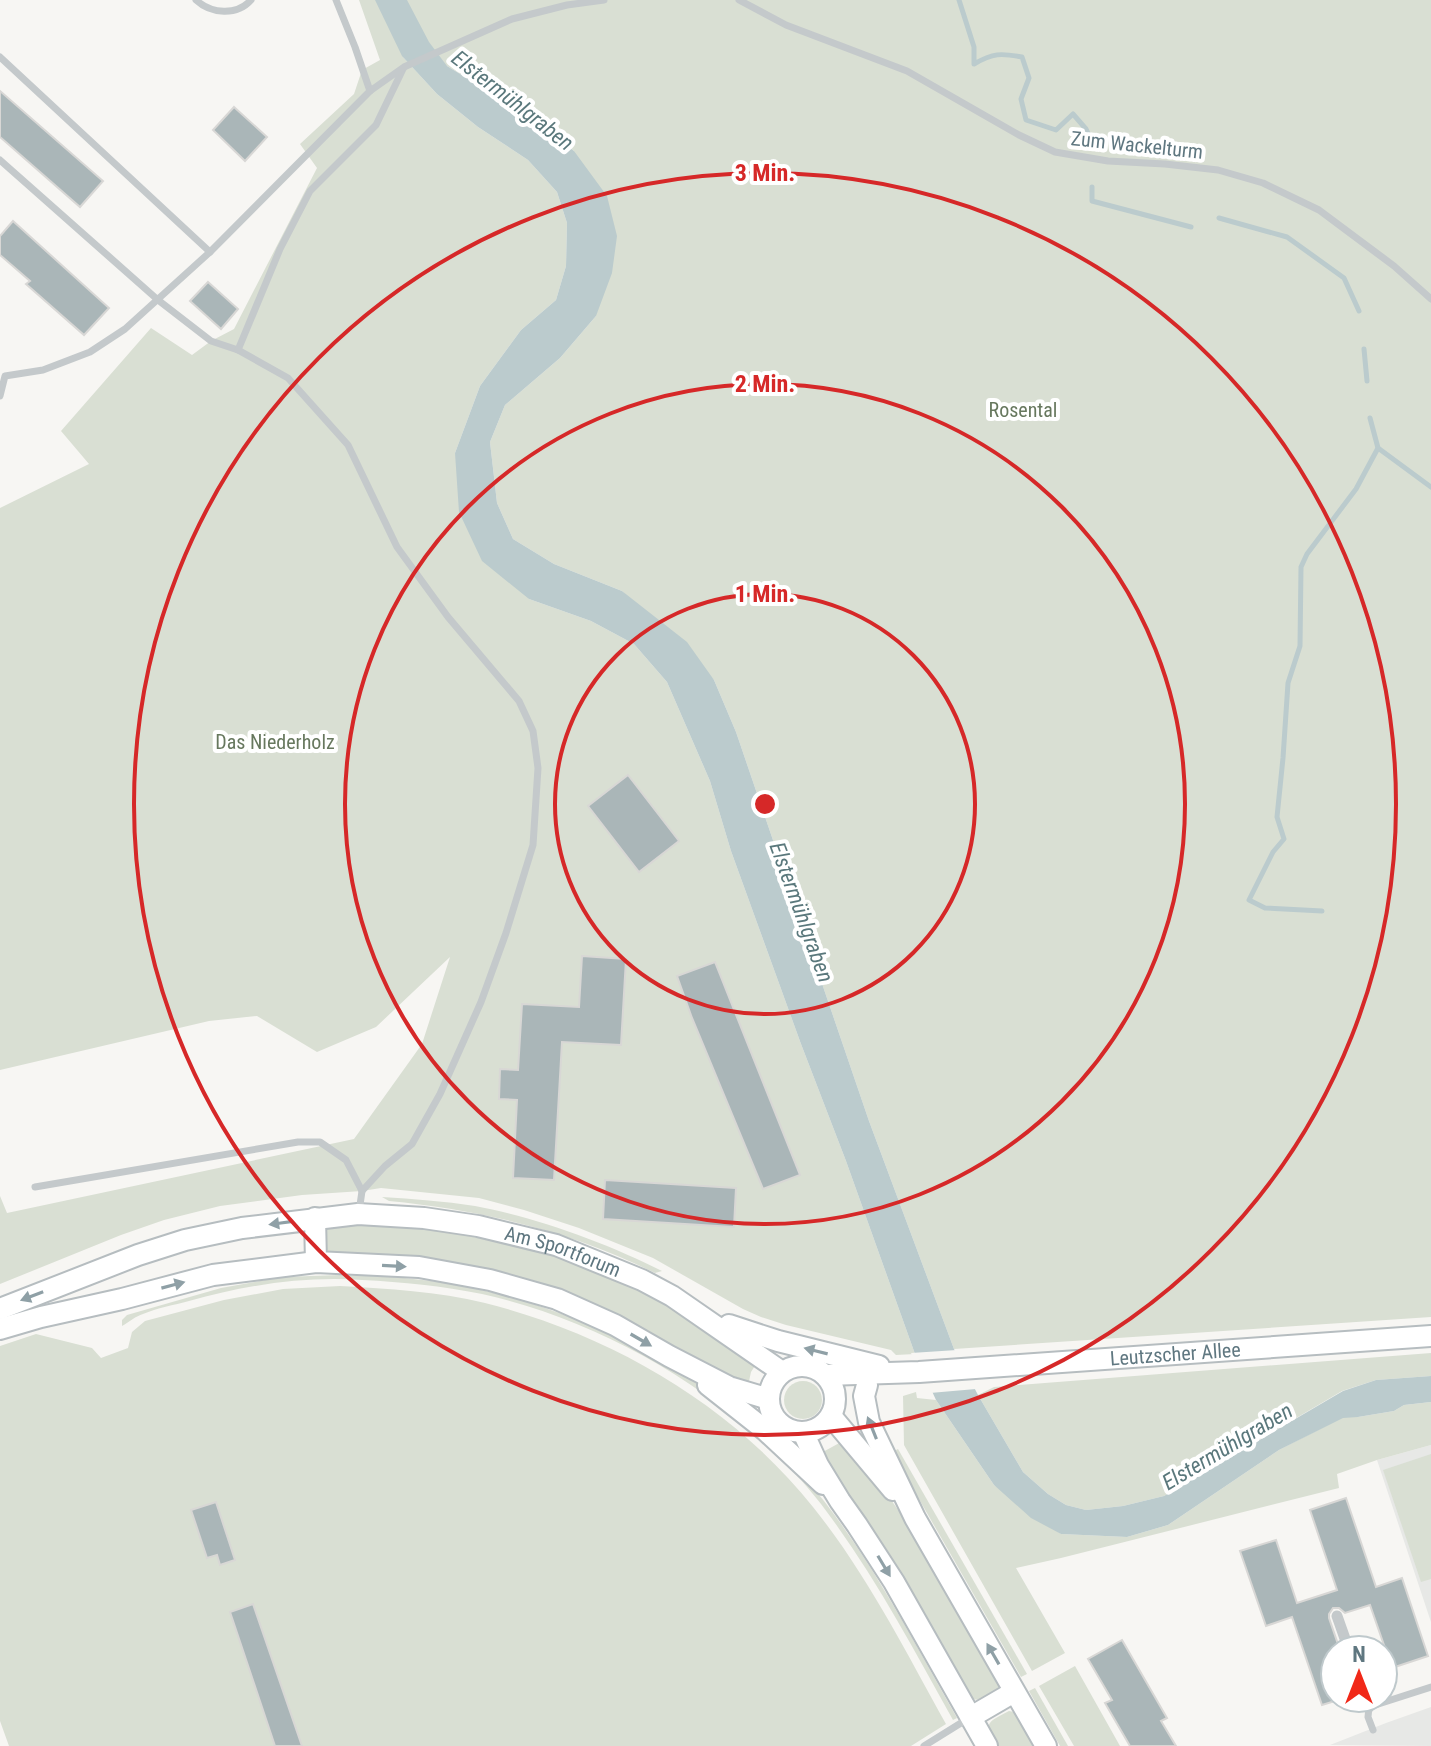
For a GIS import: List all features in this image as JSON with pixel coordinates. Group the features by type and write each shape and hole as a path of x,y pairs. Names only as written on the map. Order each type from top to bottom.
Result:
{"main road":[{"name":"Am Sportforum","path":"0,1329 41,1317 185,1240 242,1228 358,1214 424,1218 478,1226 556,1245 642,1280 672,1296 782,1372"},
{"path":"315,1218 316,1262"},
{"name":"Am Sportforum","path":"0,1309 96,1287 122,1299 213,1275 316,1262 419,1267 490,1280 557,1299 615,1325 729,1387 769,1399"},
{"name":"Leutzscher Allee","path":"672,1296 749,1333 875,1365 919,1372"},
{"name":"Leutzscher Allee","path":"826,1375 967,1369 1431,1336"},
{"name":"Am Sportforum","path":"669,1356 765,1430 840,1501"},
{"path":"833,1406 819,1428 793,1431 776,1419 769,1399 775,1380 782,1372 800,1365 826,1375 831,1381 833,1406 915,1518"},
{"name":"Leutzscher Allee","path":"833,1406 867,1385 919,1372"},
{"path":"867,1385 864,1396 869,1422 915,1518 1046,1746"},
{"name":"Am Sportforum","path":"803,1432 818,1465 888,1573 987,1746"},
{"path":"971,1717 1014,1692"}],"street":[{"path":"1337,1616 1343,1634"}],"lane":[{"path":"196,0 201,5 223,12 244,8 251,0"},
{"path":"336,0 370,91"},
{"path":"0,396 2,372 43,370 90,352 125,329 210,252 370,91 404,67 512,19 567,5 604,0"},
{"name":"Zum Wackelturm","path":"739,0 786,25 907,71 1055,152 1108,161 1218,170 1263,183 1319,210 1394,266 1431,299"},
{"path":"0,57 210,252"},
{"path":"238,350 280,249 310,191 376,125 404,67"},
{"path":"0,160 158,300 211,341 238,350 288,378 348,445 397,547 448,617 519,701 533,731 538,768 533,845 506,933 481,1002 440,1094 412,1144 385,1166 362,1191 358,1214"},
{"path":"35,1187 298,1142 320,1142 346,1160 362,1191"},
{"path":"1399,1695 1431,1687"},
{"path":"1368,1714 1373,1730"},
{"path":"924,1746 971,1717"}],"shaded area":[{"path":"375,0 407,0 429,42 447,66 526,114 574,151 607,196 617,236 612,273 596,316 560,358 505,405 490,442 497,503 513,539 554,564 622,591 687,642 714,680 736,732 869,1121 954,1349 1023,1472 1066,1505 1086,1510 1123,1506 1164,1496 1343,1391 1376,1380 1431,1376 1431,1402 1343,1418 1279,1450 1168,1525 1127,1537 1061,1534 1031,1518 994,1485 936,1400 915,1354 731,851 710,781 667,682 634,644 591,621 529,599 482,561 459,512 455,453 480,386 521,330 556,300 566,266 567,223 557,192 528,160 478,127 437,94 402,56"},
{"path":"1431,1445 1431,1622 1377,1460"},
{"path":"1431,1707 1431,1746 1330,1745 1386,1723"}],"green space":[{"name":"Rosental","path":"359,0 1431,0 1431,1317 954,1349 869,1121 736,732 714,680 622,591 554,564 513,539 497,503 490,442 505,405 560,358 596,316 574,151 526,114 447,66 403,57 437,94 478,127 528,160 557,192 567,223 566,266 556,300 521,330 480,386 455,453 529,599 591,621 634,644 667,682 710,781 731,851 915,1354 896,1355 891,1350 761,1317 653,1258 524,1210 479,1198 381,1188 220,1206 164,1220 0,1284 0,1196 7,1213 354,1139 422,1044 450,957 376,1027 317,1052 257,1016 209,1021 0,1070 0,508 89,464 61,431 151,328 192,355 234,329 317,168 300,144 354,94 362,70 380,60"},
{"path":"382,1197 463,1204 522,1217 594,1241 662,1271 655,1273 591,1245 525,1225 458,1210 389,1201"},
{"path":"368,1220 479,1233 553,1253 648,1292 758,1361 751,1372 748,1386 703,1366 630,1323 515,1278 440,1261 334,1255 328,1252 325,1238 327,1224"},
{"path":"282,1277 395,1277 450,1284 526,1302 563,1314 634,1346 706,1390 785,1459 824,1501 878,1580 957,1718 953,1720 891,1609 857,1556 821,1504 789,1467 712,1400 624,1346 577,1324 482,1294 422,1285 340,1279 275,1283 232,1290 154,1310 122,1326 122,1320 127,1315 221,1288"},
{"path":"340,1286 449,1296 532,1317 623,1354 666,1378 706,1406 745,1436 781,1470 832,1532 884,1612 946,1724 911,1746 9,1746 0,1721 0,1346 36,1334 92,1348 101,1358 128,1348 132,1332 145,1321 224,1300 283,1289"},
{"path":"1431,1353 1431,1376 1376,1380 1342,1391 1164,1496 1123,1506 1086,1510 1066,1505 1023,1472 978,1395 994,1387"},
{"path":"803,1381 817,1386 822,1400 817,1414 803,1419 789,1414 784,1400 789,1386"},
{"path":"916,1392 917,1398 936,1400 994,1485 1061,1534 1127,1537 1168,1525 1279,1450 1343,1417 1394,1411 1404,1405 1431,1402 1431,1445 1337,1474 1339,1488 1016,1568 1065,1653 1032,1671 904,1445 903,1396"},
{"path":"843,1441 915,1534 1000,1683 998,1689 980,1700 970,1699 821,1453"},
{"path":"898,1449 1027,1674 1021,1677 892,1452"},
{"path":"1431,1454 1431,1579 1421,1582 1383,1470"},
{"path":"1075,1666 1120,1746 1074,1746 1039,1686"},
{"path":"1035,1688 1068,1746 1060,1746 1029,1691"},
{"path":"1009,1711 1019,1713 1038,1746 997,1746 989,1724"}],"pier":[{"path":"957,1350 976,1389 930,1393 911,1353"}],"building":[{"path":"0,91 103,181 80,207 0,137"},
{"path":"234,107 267,137 245,161 213,130"},
{"path":"13,221 109,308 84,335 26,284 30,281 0,255 0,236"},
{"path":"208,282 238,309 221,329 190,301"},
{"path":"628,775 679,841 639,872 588,806"},
{"path":"582,956 626,959 621,1045 562,1042 554,1180 513,1178 517,1100 499,1099 500,1069 518,1070 522,1004 579,1007"},
{"path":"715,962 800,1175 763,1189 677,976"},
{"path":"605,1180 736,1188 734,1227 603,1219"},
{"path":"1346,1498 1376,1587 1402,1578 1428,1656 1399,1666 1399,1634 1380,1634 1370,1605 1345,1613 1333,1608 1329,1618 1334,1634 1319,1634 1319,1696 1292,1617 1266,1626 1240,1551 1276,1540 1297,1603 1337,1590 1310,1510"},
{"path":"216,1502 235,1560 220,1565 217,1555 207,1558 191,1510"},
{"path":"253,1604 302,1746 275,1746 230,1612"},
{"path":"1122,1640 1167,1718 1161,1721 1176,1746 1130,1746 1105,1703 1112,1700 1088,1659"}],"waterway":[{"path":"959,0 974,47 974,64 997,55 1022,57 1029,78 1021,99 1026,120 1056,130 1073,114 1086,129 1095,148"},
{"path":"1092,187 1092,201 1191,227"},
{"path":"1219,218 1287,237 1344,278 1359,311"},
{"path":"1364,349 1367,381"},
{"path":"1370,418 1378,448 1431,487"},
{"path":"1322,911 1265,908 1249,900 1273,852 1284,839 1277,817 1288,683 1300,646 1301,567 1307,554 1356,489 1378,448"}],"water label":[{"name":"Elstermühlgraben","path":"513,100"},
{"name":"Elstermühlgraben","path":"802,912"},
{"name":"Elstermühlgraben","path":"1227,1446"}],"park label":[{"name":"Das Niederholz","path":"275,742"}]}
